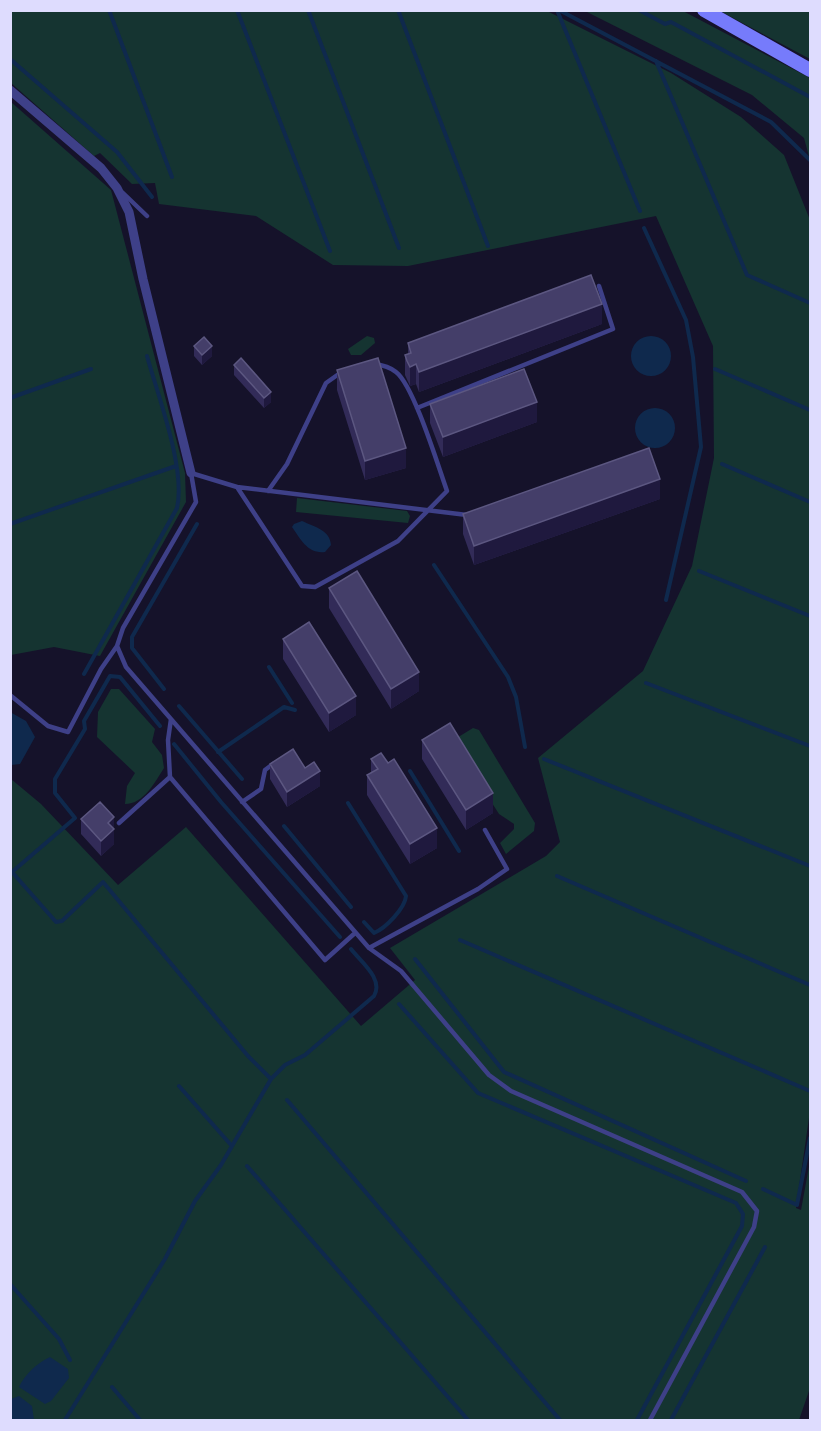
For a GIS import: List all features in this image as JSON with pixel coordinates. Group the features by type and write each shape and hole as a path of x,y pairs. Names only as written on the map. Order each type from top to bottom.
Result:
{"main road":[{"path":"704,10 810,70"}],"street":[{"path":"10,90 101,168 117,188 129,212 143,279 191,473"}],"lane":[{"path":"117,188 147,216"},
{"path":"417,408 613,330 599,286"},
{"path":"237,487 302,586 315,587 398,541 447,490 417,408 398,372 384,365 371,364"},
{"path":"268,491 287,464 326,383 339,373 349,370"},
{"path":"10,695 48,726 68,732 101,669 117,646 123,628 196,502 191,473 237,487 471,515"},
{"path":"117,646 126,666 242,802 369,948 401,971 489,1075 511,1091 742,1192 758,1211 754,1227 650,1420"},
{"path":"171,719 168,740 170,777 326,960 356,933"},
{"path":"242,802 261,789 265,770 281,758"},
{"path":"119,823 170,777"},
{"path":"369,948 478,890 507,869 485,830"}],"green space":[{"path":"11,11 547,11 671,73 741,117 784,155 810,220 810,1111 796,1208 801,1210 810,1161 810,1388 799,1420 11,1420 11,779 41,804 118,885 186,827 361,1026 415,980 390,948 546,856 560,842 538,758 643,671 692,566 714,458 713,346 656,216 408,266 333,265 256,216 159,204 155,183 132,184 100,153 94,156 11,83"},
{"path":"585,11 683,11 810,78 810,160 804,138 752,95"},
{"path":"720,11 810,11 810,59"},
{"path":"11,102 111,190 185,473 186,502 100,656 54,647 11,655"},
{"path":"367,336 374,338 375,343 361,355 351,355 348,349"},
{"path":"297,498 407,511 410,516 408,523 296,512"},
{"path":"111,689 119,689 155,729 152,742 162,755 164,768 157,780 143,796 132,803 125,804 127,786 135,773 97,737 98,712"},
{"path":"473,728 479,730 535,823 534,831 506,854 500,843 514,829 514,824 499,814 455,745 455,739"}],"water":[{"path":"651,336 659,337 665,342 670,348 670,364 665,370 659,375 651,376 643,375 637,370 632,364 631,356 632,348 637,342 643,337"},
{"path":"655,408 663,409 669,414 674,420 674,436 669,442 663,447 655,448 647,447 641,442 636,436 635,428 636,420 641,414 647,409"},
{"path":"302,521 325,532 328,536 331,545 325,552 314,551 299,537 292,527"},
{"path":"10,712 26,721 35,737 20,764 11,765"},
{"path":"50,1357 68,1369 69,1378 51,1401 45,1404 19,1387 32,1369"},
{"path":"19,1396 32,1406 34,1420 11,1420 11,1399"}],"building":[{"path":"591,275 602,304 419,372 416,364 410,367 407,361 405,355 411,353 408,343"},
{"path":"204,337 212,346 202,355 194,346"},
{"path":"241,358 271,392 264,398 234,365"},
{"path":"378,358 406,448 365,461 337,370"},
{"path":"524,369 537,402 443,437 430,404"},
{"path":"649,448 660,479 474,546 463,514"},
{"path":"357,571 419,672 391,689 329,588"},
{"path":"309,622 356,696 329,713 283,639"},
{"path":"450,723 493,793 466,810 422,740"},
{"path":"293,749 305,768 314,762 320,771 287,792 270,764"},
{"path":"381,753 388,763 394,759 437,828 410,844 367,775 378,769 371,759"},
{"path":"100,802 114,817 108,823 114,829 101,841 81,819"}],"waterway":[{"path":"109,10 172,177"},
{"path":"237,10 330,251"},
{"path":"308,10 399,248"},
{"path":"398,10 488,246"},
{"path":"557,10 640,211"},
{"path":"559,10 771,122 810,160"},
{"path":"639,10 665,24 671,22 810,97"},
{"path":"10,59 117,152 152,197"},
{"path":"656,61 747,275 810,303"},
{"path":"644,228 686,320 693,357 701,447 666,600"},
{"path":"84,674 177,508 178,473 164,411 147,356"},
{"path":"10,398 91,369"},
{"path":"715,369 810,410"},
{"path":"722,464 810,502"},
{"path":"10,524 176,466"},
{"path":"164,689 132,648 132,637 197,524"},
{"path":"434,565 508,677 516,697 525,747"},
{"path":"699,571 810,616"},
{"path":"269,667 292,703"},
{"path":"160,726 120,677 110,676 84,721 85,729 55,779 55,793 75,818 12,872 56,922 62,921 103,882 248,1056 271,1079"},
{"path":"646,683 810,746"},
{"path":"179,706 242,779"},
{"path":"218,752 284,707 295,710"},
{"path":"174,744 221,802 340,937"},
{"path":"544,759 810,866"},
{"path":"410,771 459,851"},
{"path":"348,803 406,896 399,912 379,930 374,933 364,922"},
{"path":"284,826 351,907"},
{"path":"557,876 810,985"},
{"path":"460,940 810,1091"},
{"path":"65,1420 165,1259 195,1201 221,1165 271,1079 285,1065 305,1055 374,996 376,990 374,977 351,949"},
{"path":"415,959 504,1072 746,1181"},
{"path":"399,1004 478,1093 736,1203 743,1214 742,1226 637,1420"},
{"path":"179,1086 231,1145"},
{"path":"287,1100 560,1420"},
{"path":"763,1189 797,1205 810,1138"},
{"path":"247,1166 468,1420"},
{"path":"671,1420 765,1247"},
{"path":"10,1284 59,1339 70,1360"},
{"path":"112,1387 140,1420"}]}
